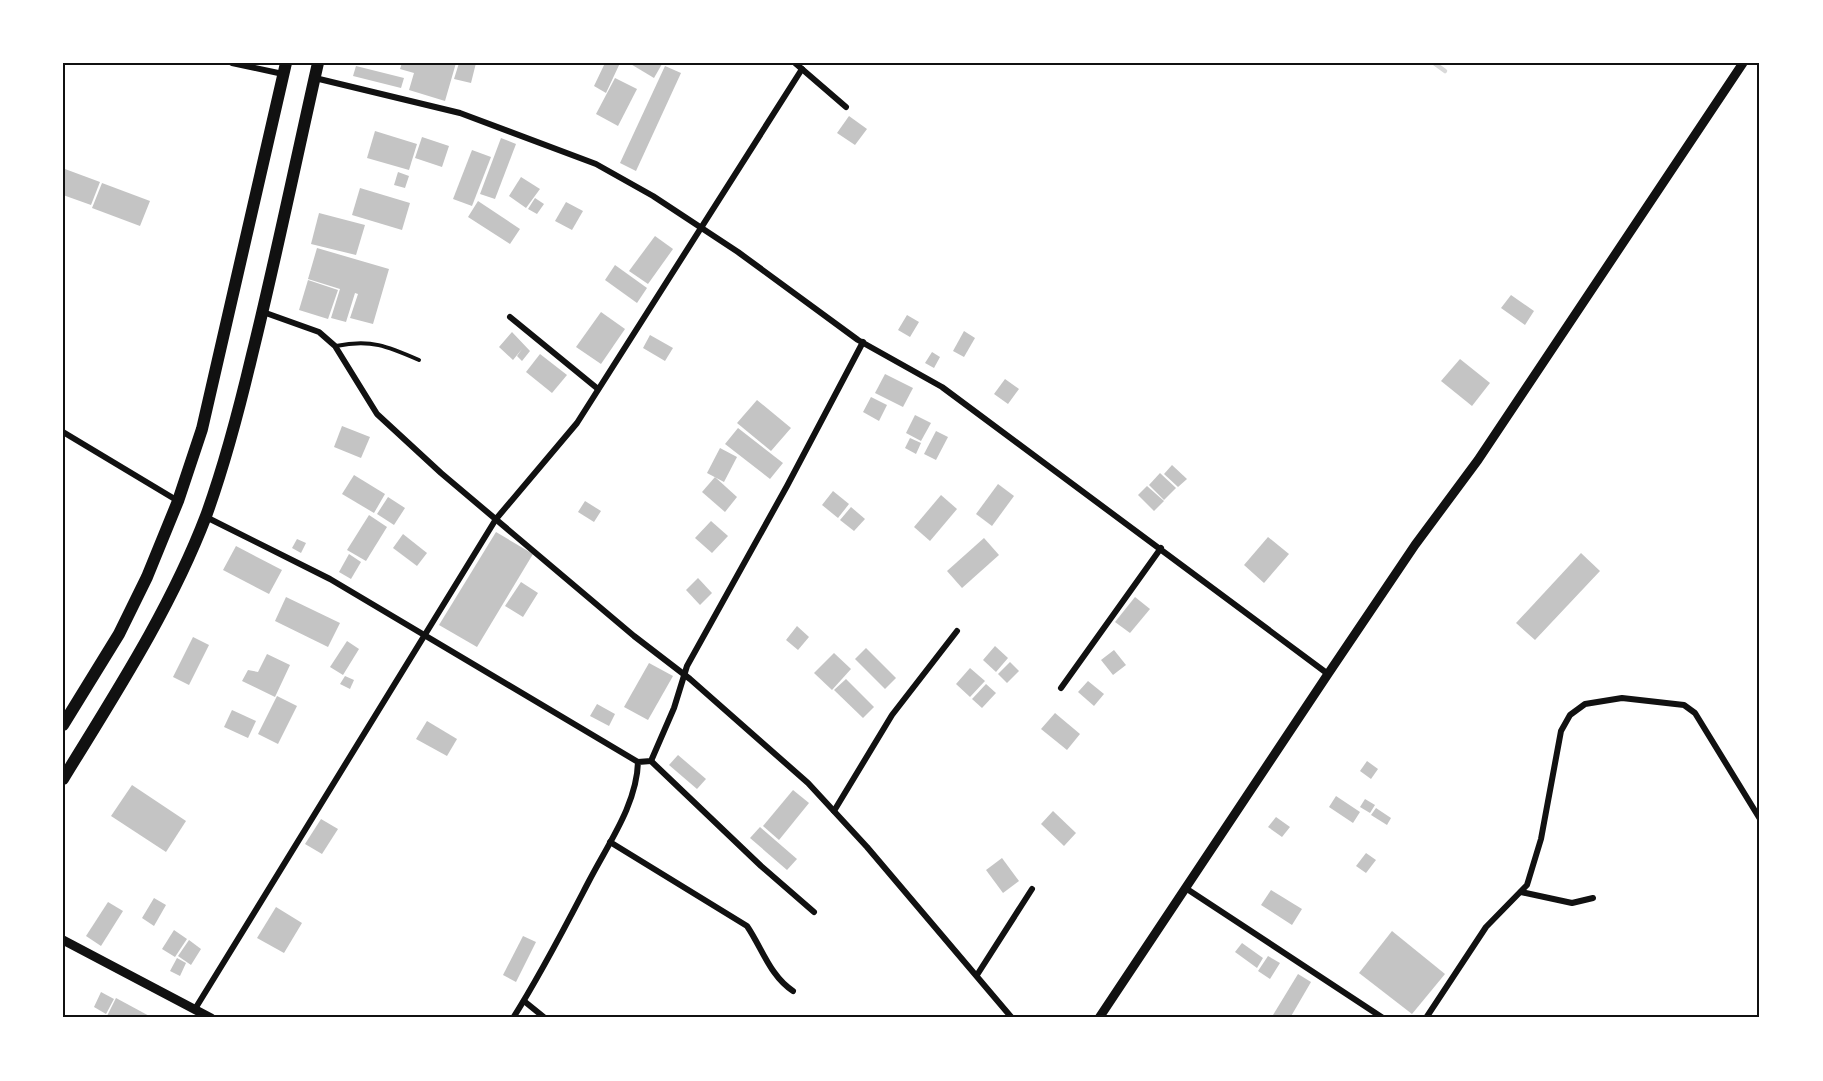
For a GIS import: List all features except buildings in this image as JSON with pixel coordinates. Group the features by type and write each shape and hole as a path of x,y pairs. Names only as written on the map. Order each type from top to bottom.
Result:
{"highway":[{"path":"63,779 144,646 175,588 206,517 232,439 263,312 318,63"},
{"path":"63,725 119,634 147,577 178,501 202,429 284,68"}],"street":[{"path":"232,63 284,68"},
{"path":"795,63 846,107"},
{"path":"1099,1018 1328,674 1415,545 1440,515 1478,460 1743,63"},
{"path":"195,1009 422,635 496,519 577,423 802,69"},
{"path":"314,78 460,113 596,164 654,196 863,342 942,387 1328,674"},
{"path":"263,312 319,332 335,346 377,414 496,519 685,675 808,783 1012,1018"},
{"path":"510,317 598,389"},
{"path":"651,761 674,708 687,666 788,486 863,342"},
{"path":"63,432 178,501"},
{"path":"206,517 330,579 638,762 651,761 761,866 814,912"},
{"path":"1061,688 1161,548"},
{"path":"834,811 892,714 957,631"},
{"path":"1426,1018 1485,927 1521,892 1534,867 1561,731 1570,715 1585,704 1622,698 1684,705 1695,713 1760,819"},
{"path":"513,1018 610,842 638,778 638,762"},
{"path":"610,842 747,926 761,945 778,982 793,991"},
{"path":"977,975 1032,889"},
{"path":"1187,889 1383,1018"},
{"path":"1521,892 1572,903 1593,898"},
{"path":"63,940 211,1018"},
{"path":"524,1001 545,1018"}],"lane":[{"path":"335,346 357,342 381,344 419,360"}],"waterway":[{"path":"1434,63 1445,71"}]}
